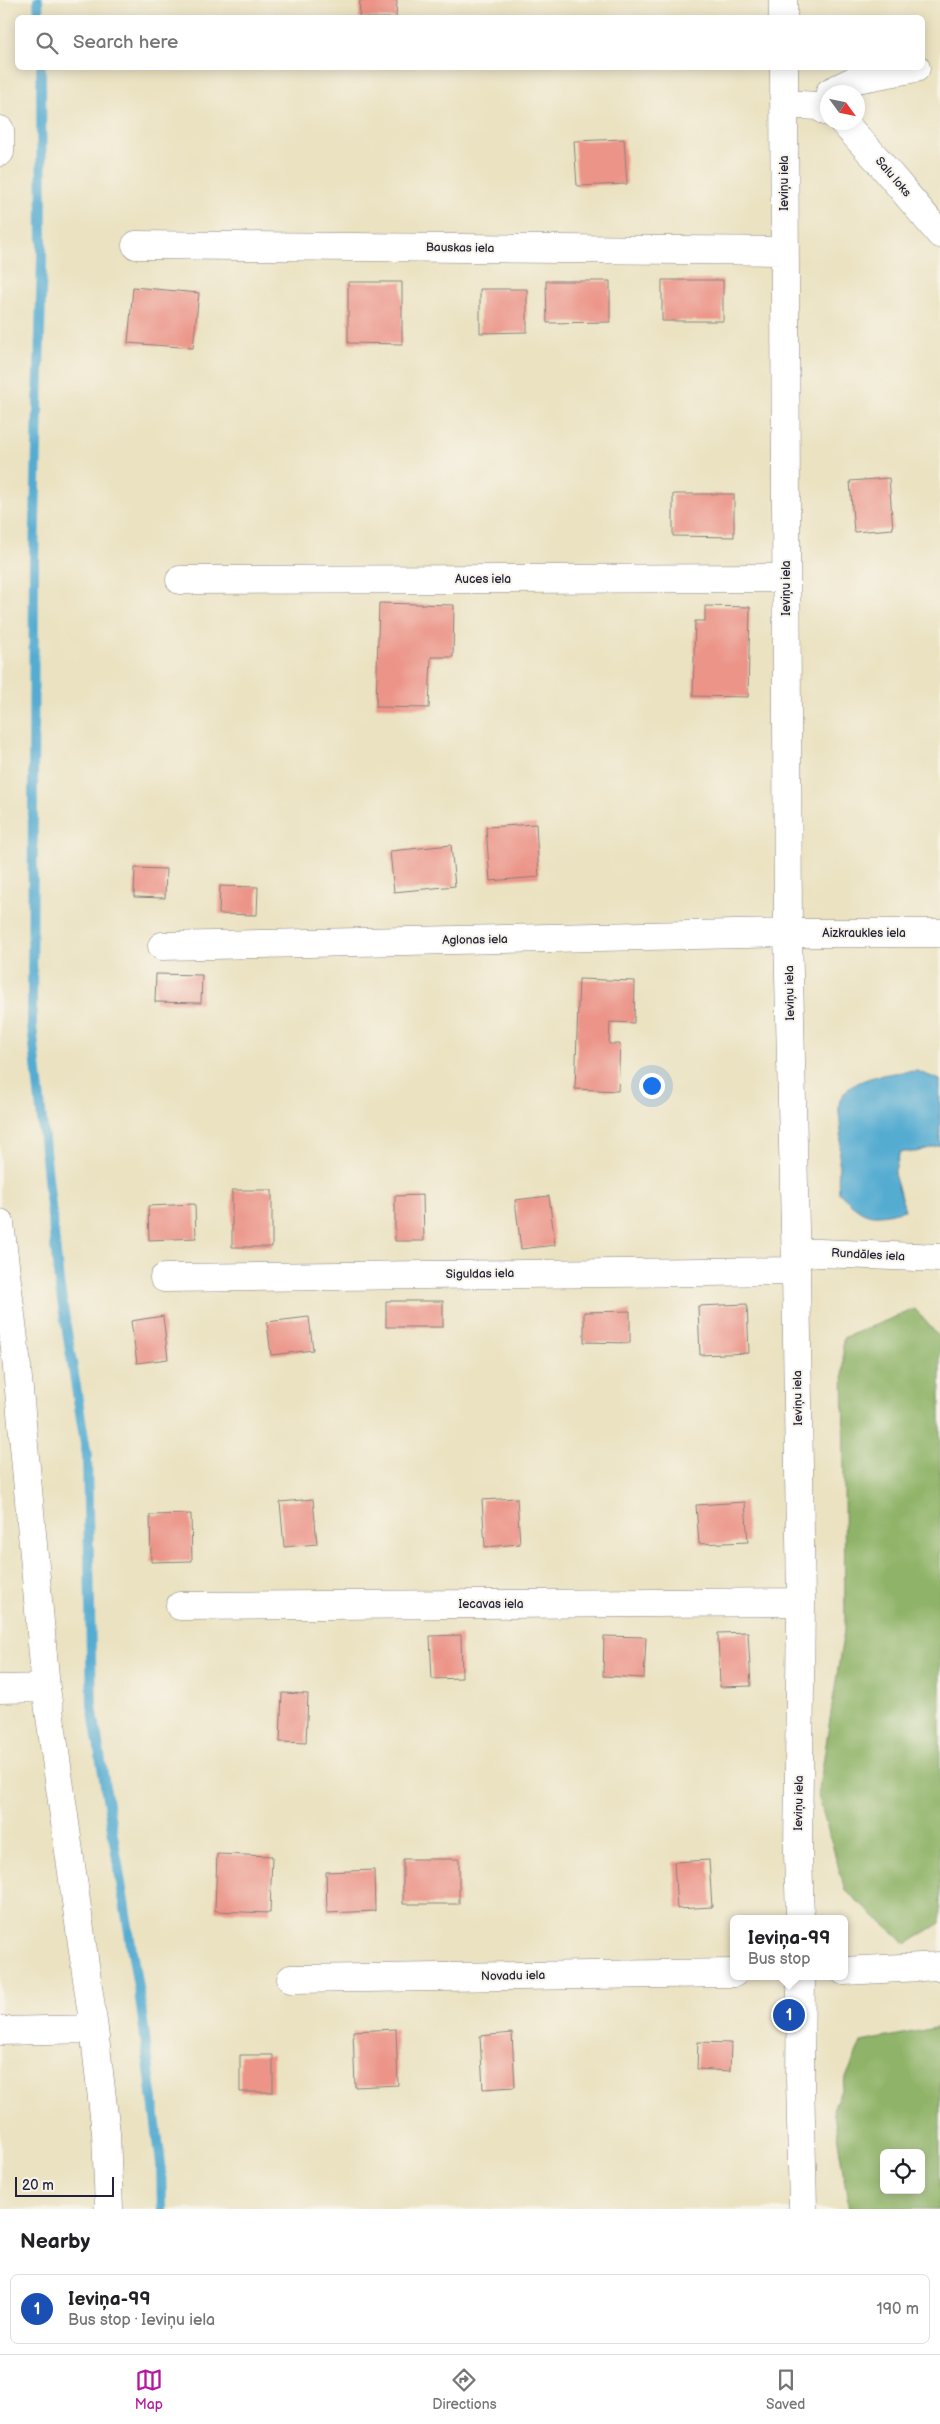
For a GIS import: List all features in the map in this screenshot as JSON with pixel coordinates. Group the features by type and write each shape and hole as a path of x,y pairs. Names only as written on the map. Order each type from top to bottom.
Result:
{"street":[{"path":"783,0 784,15"},
{"path":"925,66 940,63"},
{"name":"Ieviņu iela","path":"784,70 788,933 796,1261 801,1602 800,1915"},
{"path":"848,85 857,79 905,70"},
{"path":"785,104 820,101"},
{"path":"0,130 0,152"},
{"name":"Salu loks","path":"851,130 940,234"},
{"name":"Bauskas iela","path":"136,245 784,251"},
{"name":"Auces iela","path":"180,580 786,578"},
{"name":"Aizkraukles iela","path":"788,933 940,933"},
{"name":"Aglonas iela","path":"162,946 788,933"},
{"path":"0,1223 8,1358 46,1688 94,2029 106,2133 109,2209"},
{"name":"Rundāles iela","path":"796,1261 940,1258"},
{"name":"Siguldas iela","path":"164,1278 796,1261"},
{"name":"Iecavas iela","path":"180,1606 801,1602"},
{"path":"0,1689 46,1688"},
{"path":"848,1971 940,1966"},
{"name":"Novadu iela","path":"291,1978 730,1973"},
{"path":"801,1980 800,2079 803,2209"},
{"path":"0,2031 94,2029"}],"green space":[{"path":"915,1309 940,1338 940,1923 906,1944 845,1890 818,1795 845,1624 843,1338"},
{"path":"940,2027 940,2209 849,2209 833,2109 861,2042"}],"water":[{"path":"917,1071 940,1080 940,1145 916,1152 900,1152 894,1174 905,1210 883,1215 862,1212 839,1193 840,1100 853,1085 863,1081 886,1074"}],"building":[{"path":"360,0 397,0 396,15 359,15"},
{"path":"624,139 627,184 577,186 574,141"},
{"path":"662,280 723,280 723,321 662,321"},
{"path":"546,281 610,281 610,322 547,323"},
{"path":"348,282 402,282 402,344 348,343"},
{"path":"133,287 199,293 193,348 128,343"},
{"path":"480,289 527,289 527,332 480,333"},
{"path":"889,478 893,529 854,532 850,481"},
{"path":"673,494 734,494 734,537 673,536"},
{"path":"379,603 454,605 453,657 431,657 429,708 376,707"},
{"path":"705,606 750,607 748,697 693,696 695,621 705,621"},
{"path":"536,824 539,877 490,881 486,827"},
{"path":"451,845 455,886 394,892 390,851"},
{"path":"135,868 166,869 165,898 134,897"},
{"path":"220,886 258,887 257,915 219,914"},
{"path":"156,974 202,975 201,1003 155,1002"},
{"path":"579,979 635,981 634,1023 610,1022 609,1044 620,1044 618,1091 575,1089"},
{"path":"232,1190 272,1190 272,1247 232,1247"},
{"path":"423,1195 424,1241 395,1241 395,1196"},
{"path":"549,1196 555,1245 521,1249 515,1200"},
{"path":"195,1204 196,1238 149,1240 148,1206"},
{"path":"386,1301 443,1301 443,1327 386,1327"},
{"path":"747,1304 749,1353 700,1355 698,1306"},
{"path":"630,1311 630,1343 584,1342 584,1312"},
{"path":"163,1316 168,1359 137,1363 131,1321"},
{"path":"309,1317 313,1350 271,1355 267,1322"},
{"path":"517,1498 520,1544 485,1547 482,1500"},
{"path":"313,1499 317,1544 284,1547 280,1502"},
{"path":"745,1502 748,1542 699,1544 696,1505"},
{"path":"191,1514 192,1561 151,1562 150,1515"},
{"path":"748,1632 751,1686 720,1687 718,1633"},
{"path":"461,1635 462,1678 432,1679 430,1636"},
{"path":"604,1636 646,1637 644,1678 603,1676"},
{"path":"282,1693 308,1694 306,1743 280,1742"},
{"path":"217,1854 272,1856 270,1913 215,1911"},
{"path":"403,1859 459,1859 459,1904 403,1904"},
{"path":"709,1860 712,1907 677,1909 674,1862"},
{"path":"374,1870 375,1911 327,1913 326,1872"},
{"path":"396,2029 398,2085 355,2087 353,2031"},
{"path":"512,2033 515,2087 483,2089 480,2036"},
{"path":"698,2042 731,2043 730,2071 697,2069"},
{"path":"240,2055 273,2055 273,2092 240,2092"}],"waterway":[{"path":"38,0 39,15"},
{"path":"41,70 42,258 34,559 32,1026 59,1282 87,1456 92,1706 141,2006 161,2164 162,2209"}],"place":[{"name":"Ieviņa-99","path":"789,2015"}]}
